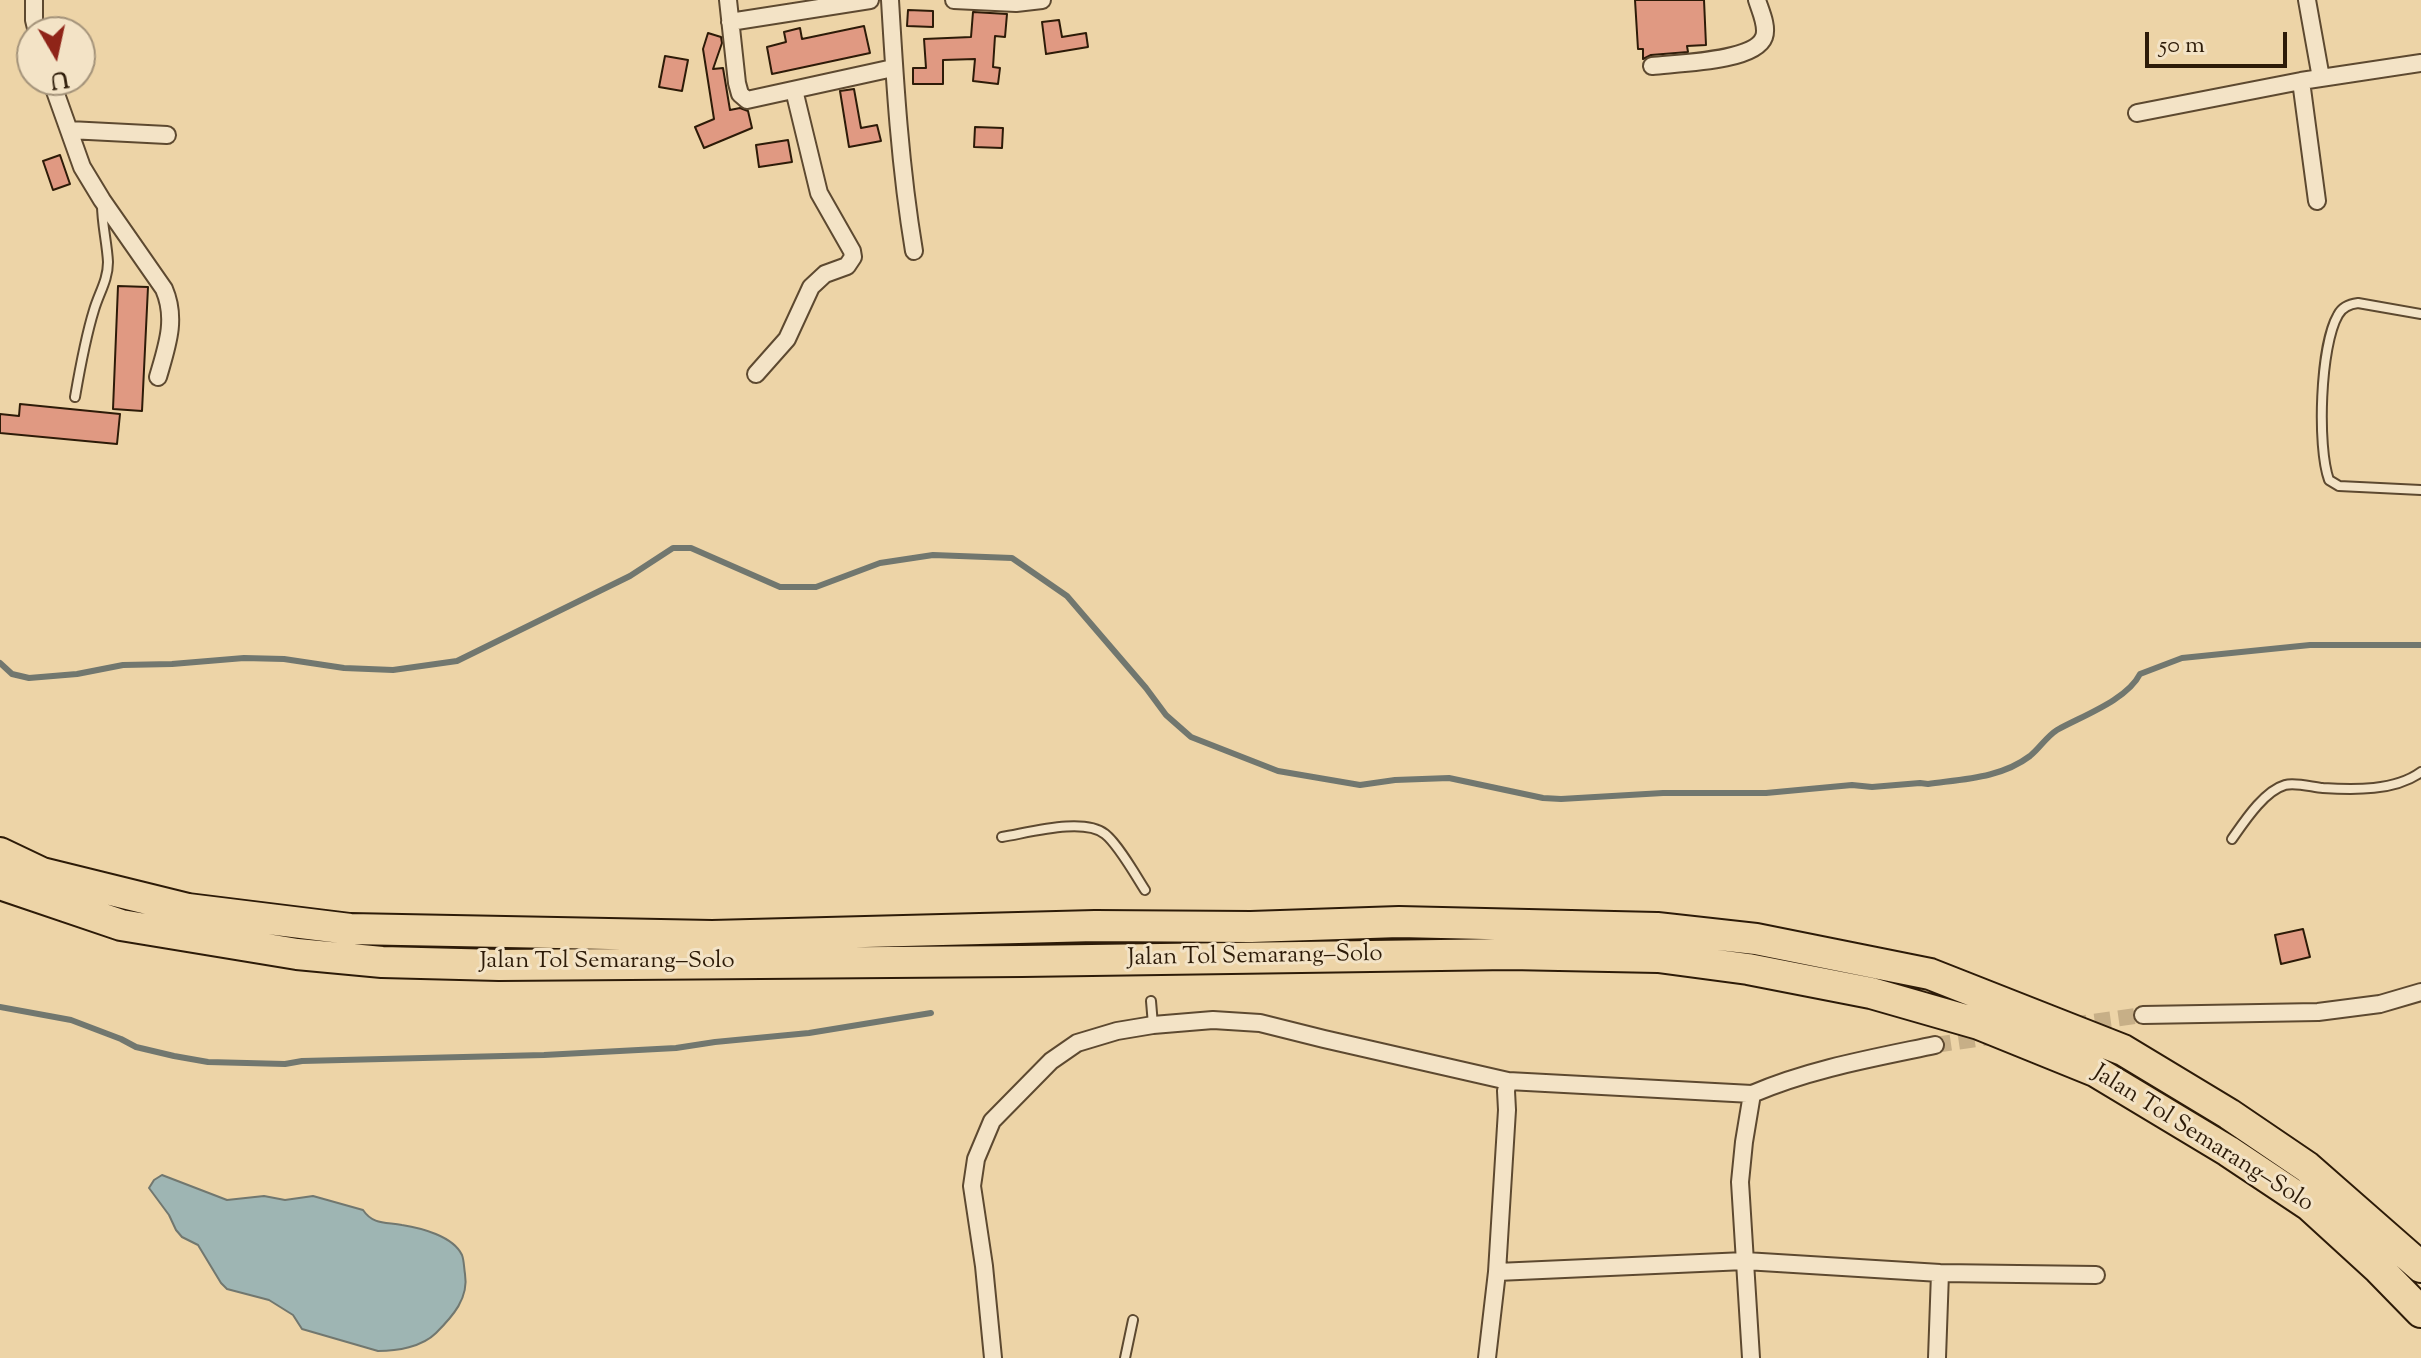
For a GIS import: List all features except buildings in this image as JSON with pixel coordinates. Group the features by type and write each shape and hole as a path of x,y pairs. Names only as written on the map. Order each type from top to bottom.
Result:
{"highway":[{"name":"Jalan Tol Semarang–Solo","path":"0,853 42,873 188,909 350,929 712,936 1399,922 1657,928 1756,939 1930,974 2123,1050 2229,1114 2307,1167 2421,1267"},
{"name":"Jalan Tol Semarang–Solo","path":"0,884 121,925 297,954 382,962 499,965 1510,954 1658,957 1748,969 1871,993 1979,1024 2095,1071 2228,1151 2309,1205 2421,1312"}],"street":[{"path":"728,0 740,94 747,100 893,68"},
{"path":"730,22 870,0"},
{"path":"890,0 901,158 914,251"},
{"path":"954,0 1016,3 1042,0"},
{"path":"1652,66 1731,57 1757,47 1765,29 1757,0"},
{"path":"2307,0 2321,78"},
{"path":"2137,113 2301,81 2421,63"},
{"path":"2301,81 2317,201"},
{"path":"756,374 787,339 811,287 825,274 847,266 853,257 819,193 794,90"},
{"path":"57,96 82,167 171,304 172,330 158,377"},
{"path":"69,130 167,135"},
{"path":"2143,1015 2318,1012 2380,1004 2421,992"},
{"path":"993,1358 972,1186 976,1159 992,1121 1051,1061 1077,1043 1117,1031 1153,1025 1213,1020 1260,1023 1508,1081 1752,1094 1840,1066 1935,1045"},
{"path":"1487,1358 1497,1272 1508,1081"},
{"path":"1751,1358 1740,1182 1752,1094"},
{"path":"1497,1272 1745,1261 1940,1273 2096,1275"},
{"path":"1937,1358 1940,1273"}],"lane":[{"path":"75,397 94,307 105,285 108,262 102,228 102,200"},
{"path":"2421,314 2358,303 2339,312 2331,331 2326,358 2323,444 2324,468 2329,480 2339,486 2421,490"},
{"path":"2232,839 2270,794 2286,785 2362,789 2409,781 2421,772"},
{"path":"1002,837 1080,825 1095,828 1107,835 1145,890"},
{"path":"1151,1001 1153,1025"},
{"path":"1125,1358 1133,1320"}],"water":[{"path":"162,1175 227,1200 264,1196 285,1200 313,1196 363,1210 376,1221 436,1234 452,1243 462,1255 466,1283 462,1299 448,1320 430,1338 401,1349 378,1351 302,1329 293,1315 269,1300 227,1289 221,1283 198,1245 182,1237 149,1188"}],"waterway":[{"path":"0,663 12,674 29,678 77,674 123,665 244,658 393,670 457,661 630,576 673,548 691,548 780,587 816,587 880,563 933,555 1012,558 1067,596 1166,715 1191,737 1278,771 1360,785 1449,778 1561,799 1663,793 1766,793 1968,779 2019,763 2057,730 2125,692 2140,674 2182,658 2310,645 2421,645"},
{"path":"0,1007 71,1020 136,1047 174,1056 208,1062 285,1064 676,1048 809,1033 931,1013"}],"tunnel":[{"path":"2071,1025 2143,1015"},
{"path":"1935,1045 1997,1036"}]}
